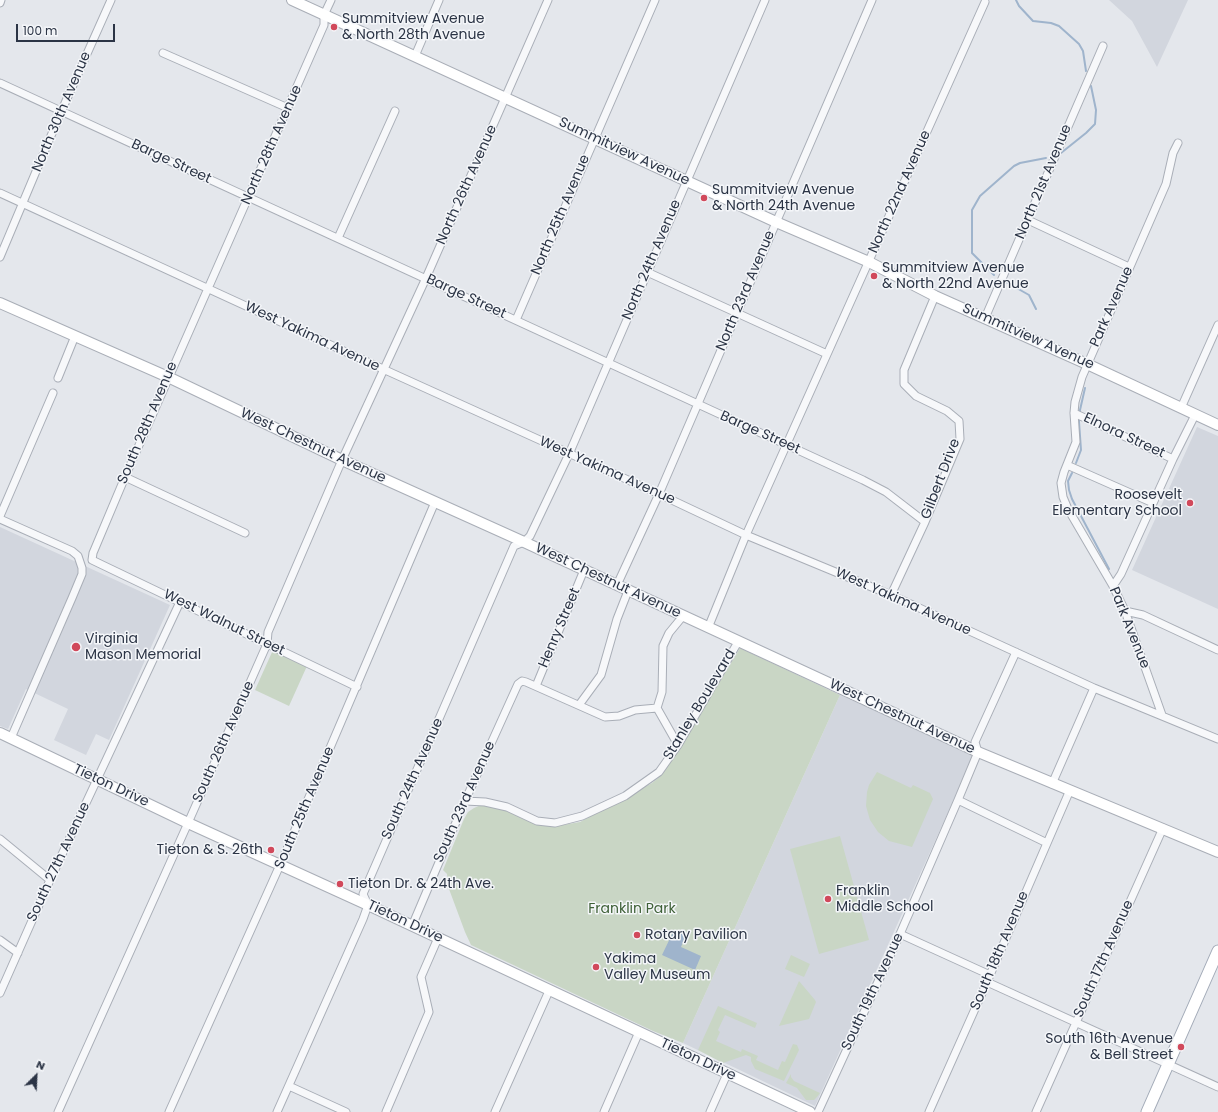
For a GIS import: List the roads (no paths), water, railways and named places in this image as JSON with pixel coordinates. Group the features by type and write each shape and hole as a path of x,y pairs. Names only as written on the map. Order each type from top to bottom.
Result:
{"main road":[{"name":"Summitview Avenue","path":"292,0 776,222 868,262 935,296 1218,425"},
{"name":"West Chestnut Avenue","path":"0,303 168,377 342,460 524,542 978,752 1218,852"},
{"name":"Tieton Drive","path":"0,733 188,823 368,905 810,1112"},
{"path":"1147,1112 1218,951"}],"street":[{"name":"North 30th Avenue","path":"0,257 61,112 111,0"},
{"name":"North 28th Avenue","path":"207,288 249,198 324,25 324,15 331,0"},
{"path":"415,56 439,0"},
{"name":"North 26th Avenue","path":"383,369 426,278 548,0"},
{"name":"North 25th Avenue","path":"516,320 655,0"},
{"name":"North 24th Avenue","path":"569,454 764,0"},
{"name":"North 23rd Avenue","path":"659,494 872,0"},
{"name":"North 22nd Avenue","path":"708,628 746,535 985,2"},
{"name":"North 21st Avenue","path":"985,318 1103,46"},
{"path":"163,53 288,108"},
{"name":"Barge Street","path":"0,83 863,480 886,492 925,522"},
{"path":"338,238 395,111"},
{"name":"Park Avenue","path":"1162,715 1125,611 1113,586 1068,509 1063,497 1061,484 1076,442 1078,388 1087,364 1166,184 1172,153 1178,143"},
{"name":"West Yakima Avenue","path":"0,193 746,535 891,595 1094,688 1218,739"},
{"path":"1028,220 1129,267"},
{"path":"647,272 736,314 827,354"},
{"name":"South 28th Avenue","path":"92,560 93,553 125,477 207,288"},
{"name":"Gilbert Drive","path":"891,595 925,522 960,439 959,421 947,411 916,396 904,384 904,370 935,296"},
{"path":"1181,408 1218,326"},
{"path":"58,378 75,336"},
{"name":"South 26th Avenue","path":"58,1112 267,644 268,632 383,369"},
{"path":"11,738 82,574 81,562 78,556 72,551 0,517 53,393"},
{"path":"1113,586 1121,574 1195,414"},
{"name":"Elnora Street","path":"1078,415 1173,459"},
{"name":"South 24th Avenue","path":"277,1112 363,919 368,905 363,894 514,546 524,542 530,536 569,454"},
{"path":"1067,465 1153,503"},
{"path":"125,477 245,533"},
{"path":"617,585 659,494"},
{"name":"South 25th Avenue","path":"169,1112 280,865 435,502"},
{"name":"West Walnut Street","path":"92,560 357,687"},
{"name":"Henry Street","path":"536,686 584,570"},
{"path":"579,705 601,675 617,619 628,591"},
{"name":"South 27th Avenue","path":"0,992 50,880 180,602"},
{"path":"1125,611 1143,615 1218,650"},
{"path":"678,745 657,708 662,692 663,646 670,633 683,616"},
{"name":"Stanley Boulevard","path":"465,801 485,802 507,807 537,821 555,823 582,816 625,796 659,772 678,745 738,642"},
{"name":"South 19th Avenue","path":"818,1112 900,934 958,800 978,752 975,742 1016,652"},
{"name":"South 23rd Avenue","path":"412,926 465,801 518,684 526,682 536,686"},
{"path":"536,686 605,716 619,716 635,710 657,708"},
{"path":"1052,784 1094,688"},
{"name":"South 18th Avenue","path":"929,1112 989,978 1070,790"},
{"path":"958,800 1047,843"},
{"name":"South 17th Avenue","path":"1036,1112 1163,828"},
{"path":"0,839 50,880"},
{"path":"900,934 1076,1022 1218,1087"},
{"path":"386,1112 429,1012 421,977 438,938"},
{"path":"0,940 18,953"},
{"path":"495,1112 549,990"},
{"path":"604,1112 639,1032"},
{"path":"710,1112 727,1074"},
{"path":"289,1086 346,1112"}],"water":[{"path":"674,930 686,935 681,947 701,956 695,970 662,955"}],"waterway":[{"path":"1016,0 1019,6 1033,21 1051,23 1059,26 1079,44 1083,51 1086,71"},
{"path":"1061,153 1095,124 1096,110 1091,86"},
{"path":"994,275 972,253 972,210 980,196 1014,166 1020,163 1046,158"},
{"path":"1006,282 1029,295 1036,309"},
{"path":"1076,463 1081,450 1079,422 1085,388"},
{"path":"1072,473 1068,481 1072,499 1109,569"}],"place":[{"name":"Summitview Avenue & North 28th Avenue","path":"334,27"},
{"name":"Summitview Avenue & North 24th Avenue","path":"704,198"},
{"name":"Summitview Avenue & North 22nd Avenue","path":"874,276"},
{"name":"Roosevelt Elementary School","path":"1190,503"},
{"name":"Virginia Mason Memorial","path":"76,647"},
{"name":"Tieton & S. 26th","path":"271,850"},
{"name":"Tieton Dr. & 24th Ave.","path":"340,884"},
{"name":"Franklin Middle School","path":"828,899"},
{"name":"Rotary Pavilion","path":"637,935"},
{"name":"Yakima Valley Museum","path":"596,967"},
{"name":"South 16th Avenue & Bell Street","path":"1181,1047"}],"park label":[{"name":"Franklin Park","path":"632,909"}]}
